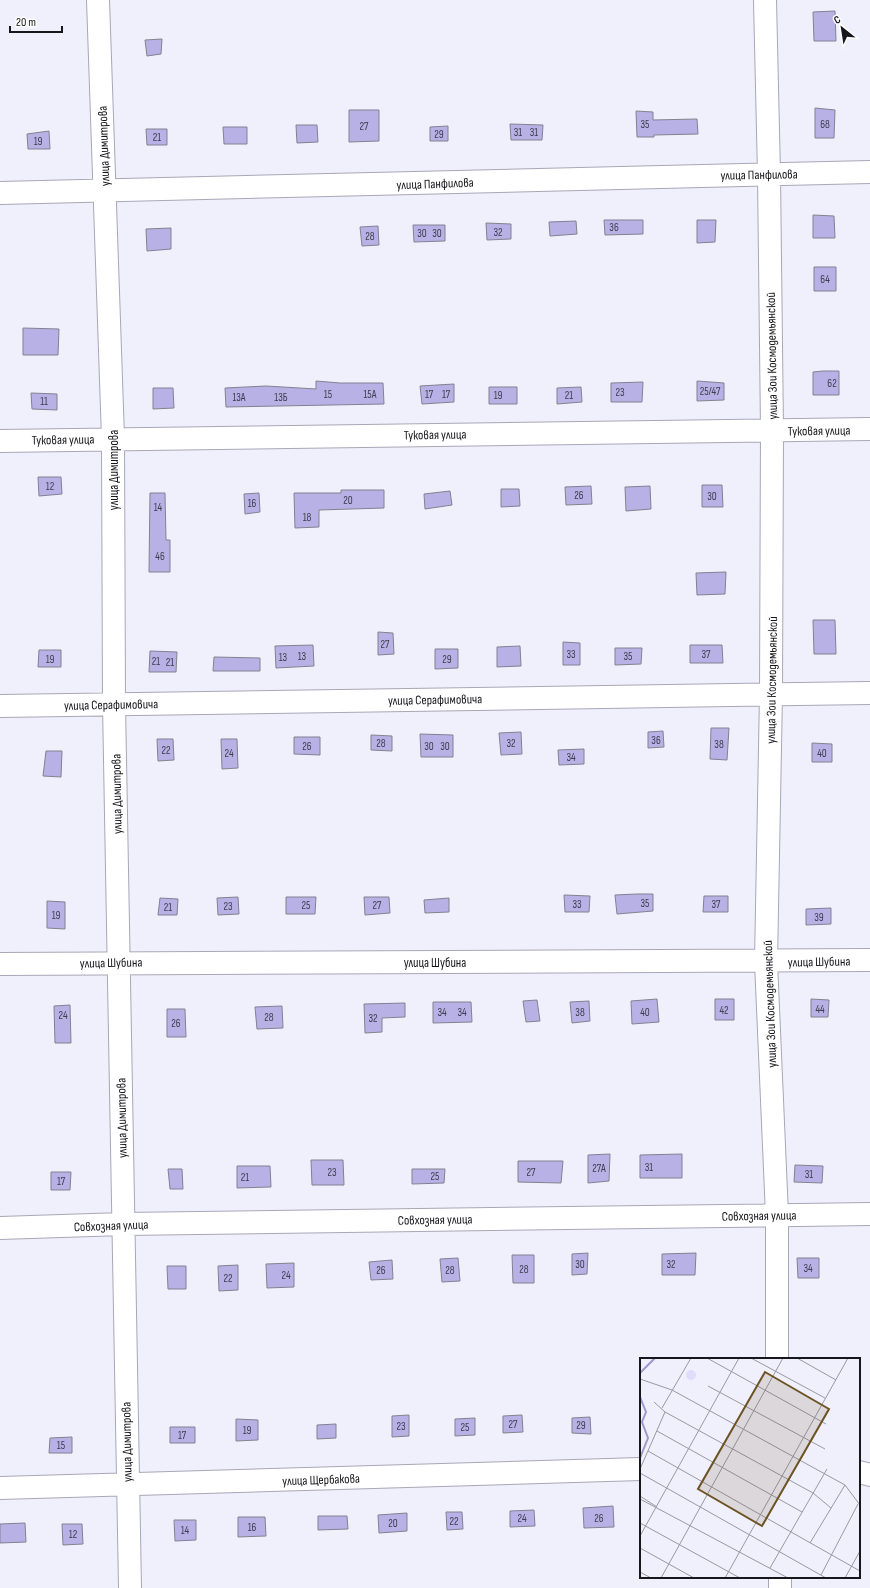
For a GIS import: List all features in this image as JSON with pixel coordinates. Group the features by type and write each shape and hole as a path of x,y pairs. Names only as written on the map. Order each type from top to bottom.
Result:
{"street":[{"name":"улица Димитрова","path":"98,0 113,438 114,704 130,1588"},
{"name":"улица Зои Космодемьянской","path":"765,0 772,430 771,694 766,962 777,1215 777,1358"},
{"name":"улица Панфилова","path":"0,193 104,192 870,172"},
{"name":"Туковая улица","path":"0,440 870,429"},
{"name":"улица Серафимовича","path":"0,706 870,693"},
{"name":"улица Шубина","path":"0,964 119,962 766,962 870,960"},
{"name":"Совхозная улица","path":"0,1228 123,1224 870,1214"},
{"name":"улица Щербакова","path":"0,1488 640,1469"},
{"path":"860,1472 870,1475"}],"building":[{"path":"835,11 836,41 814,41 813,12"},
{"path":"162,39 161,54 147,56 145,40"},
{"path":"815,108 835,110 834,138 815,138"},
{"path":"349,110 379,110 379,141 349,142"},
{"path":"636,111 653,112 653,120 697,119 698,134 637,137"},
{"path":"510,124 543,125 542,140 511,140"},
{"path":"296,125 317,125 318,142 297,143"},
{"path":"448,126 448,141 430,141 430,127"},
{"path":"223,127 247,127 247,144 224,144"},
{"path":"146,129 167,129 167,145 147,145"},
{"path":"49,131 50,149 28,149 27,134"},
{"path":"813,215 834,216 835,238 813,238"},
{"path":"604,220 643,220 643,234 605,235"},
{"path":"697,220 716,220 715,242 697,243"},
{"path":"576,221 577,234 550,236 549,222"},
{"path":"486,223 511,224 511,239 487,240"},
{"path":"413,225 445,225 445,241 414,242"},
{"path":"378,226 379,245 362,246 360,227"},
{"path":"171,228 171,249 147,251 146,229"},
{"path":"814,267 836,267 836,291 814,291"},
{"path":"23,328 59,329 58,355 23,355"},
{"path":"839,371 839,395 813,395 813,372"},
{"path":"316,381 340,383 383,383 384,404 226,407 225,388 266,386 316,389"},
{"path":"697,381 724,383 724,400 697,401"},
{"path":"643,382 642,402 611,402 611,383"},
{"path":"454,384 454,402 422,404 420,386"},
{"path":"489,387 517,387 517,404 489,404"},
{"path":"581,387 582,402 557,404 557,388"},
{"path":"153,388 173,388 174,408 153,409"},
{"path":"31,393 57,394 57,410 32,409"},
{"path":"38,477 61,477 62,494 39,496"},
{"path":"702,485 722,485 723,507 702,507"},
{"path":"591,486 592,504 566,505 565,487"},
{"path":"650,486 651,509 626,511 625,487"},
{"path":"501,489 519,489 520,506 501,507"},
{"path":"341,490 384,490 384,508 319,510 319,527 295,528 294,493 341,493"},
{"path":"450,491 452,505 425,509 424,494"},
{"path":"150,493 165,493 166,540 170,540 170,572 149,572"},
{"path":"259,493 260,512 245,514 244,494"},
{"path":"726,572 725,594 697,595 696,573"},
{"path":"813,620 835,620 836,654 814,654"},
{"path":"378,632 393,633 394,654 378,655"},
{"path":"563,642 580,643 580,665 563,665"},
{"path":"313,645 314,666 276,668 275,646"},
{"path":"690,645 722,645 723,663 690,663"},
{"path":"520,646 521,666 497,667 497,647"},
{"path":"615,648 642,648 641,664 615,665"},
{"path":"435,649 458,649 458,668 435,669"},
{"path":"39,650 61,650 61,667 38,667"},
{"path":"150,651 177,652 176,672 149,672"},
{"path":"214,657 260,658 260,671 213,671"},
{"path":"711,728 729,728 727,760 710,759"},
{"path":"663,731 664,747 648,748 648,732"},
{"path":"521,732 522,754 501,755 499,733"},
{"path":"420,734 453,735 453,757 421,757"},
{"path":"371,735 392,736 392,751 371,750"},
{"path":"294,737 320,737 320,755 294,754"},
{"path":"157,739 173,739 174,760 158,761"},
{"path":"221,739 237,739 238,768 222,769"},
{"path":"812,743 832,744 832,762 812,762"},
{"path":"584,749 584,764 559,765 558,750"},
{"path":"46,751 62,751 61,777 43,776"},
{"path":"653,894 653,911 617,914 615,895"},
{"path":"564,895 590,896 589,912 565,912"},
{"path":"704,896 728,896 728,912 703,912"},
{"path":"238,897 239,914 218,915 217,898"},
{"path":"286,897 316,897 315,914 286,914"},
{"path":"364,897 389,897 390,913 365,915"},
{"path":"160,898 178,899 177,915 158,915"},
{"path":"449,898 449,912 425,913 424,900"},
{"path":"47,901 65,902 65,929 47,928"},
{"path":"831,908 831,924 806,925 806,909"},
{"path":"657,999 659,1022 632,1024 631,1001"},
{"path":"715,999 734,999 734,1020 715,1020"},
{"path":"811,999 829,1000 828,1017 811,1017"},
{"path":"537,1000 540,1021 526,1022 523,1001"},
{"path":"589,1001 590,1021 572,1023 570,1002"},
{"path":"433,1002 471,1002 472,1022 433,1023"},
{"path":"405,1003 405,1017 382,1018 382,1032 365,1033 364,1004"},
{"path":"70,1005 71,1043 55,1043 54,1006"},
{"path":"282,1006 283,1028 257,1029 255,1007"},
{"path":"167,1009 185,1009 186,1037 167,1037"},
{"path":"610,1154 609,1181 588,1183 588,1155"},
{"path":"682,1154 682,1178 640,1178 640,1155"},
{"path":"311,1160 343,1160 344,1185 312,1185"},
{"path":"518,1161 563,1161 561,1183 518,1182"},
{"path":"795,1165 823,1166 822,1183 794,1182"},
{"path":"237,1166 270,1166 271,1187 237,1188"},
{"path":"168,1169 182,1169 183,1189 170,1189"},
{"path":"412,1169 445,1169 444,1183 412,1184"},
{"path":"51,1172 71,1172 70,1190 51,1190"},
{"path":"588,1253 587,1274 572,1275 572,1254"},
{"path":"696,1253 695,1275 662,1275 662,1254"},
{"path":"512,1255 534,1255 534,1283 513,1283"},
{"path":"458,1258 460,1281 442,1282 440,1259"},
{"path":"797,1258 819,1258 819,1278 798,1278"},
{"path":"392,1260 393,1279 371,1280 369,1262"},
{"path":"294,1263 294,1287 267,1288 266,1264"},
{"path":"238,1265 238,1290 219,1291 218,1266"},
{"path":"167,1266 186,1266 186,1289 168,1289"},
{"path":"409,1415 409,1436 392,1437 392,1416"},
{"path":"522,1415 523,1432 503,1433 503,1416"},
{"path":"590,1417 591,1434 572,1433 572,1418"},
{"path":"475,1418 475,1435 455,1436 455,1419"},
{"path":"236,1419 258,1420 258,1440 236,1441"},
{"path":"336,1424 336,1438 317,1439 317,1425"},
{"path":"170,1427 195,1427 195,1443 170,1443"},
{"path":"72,1437 72,1453 49,1453 50,1438"},
{"path":"613,1506 614,1527 584,1528 583,1508"},
{"path":"534,1510 535,1526 510,1527 510,1511"},
{"path":"446,1512 462,1512 463,1529 447,1530"},
{"path":"407,1513 407,1531 379,1533 378,1515"},
{"path":"318,1516 347,1516 348,1529 318,1530"},
{"path":"238,1517 265,1517 266,1536 238,1537"},
{"path":"174,1520 196,1520 196,1540 175,1541"},
{"path":"25,1523 26,1542 0,1543 0,1524"},
{"path":"62,1524 82,1524 83,1544 63,1545"}]}
